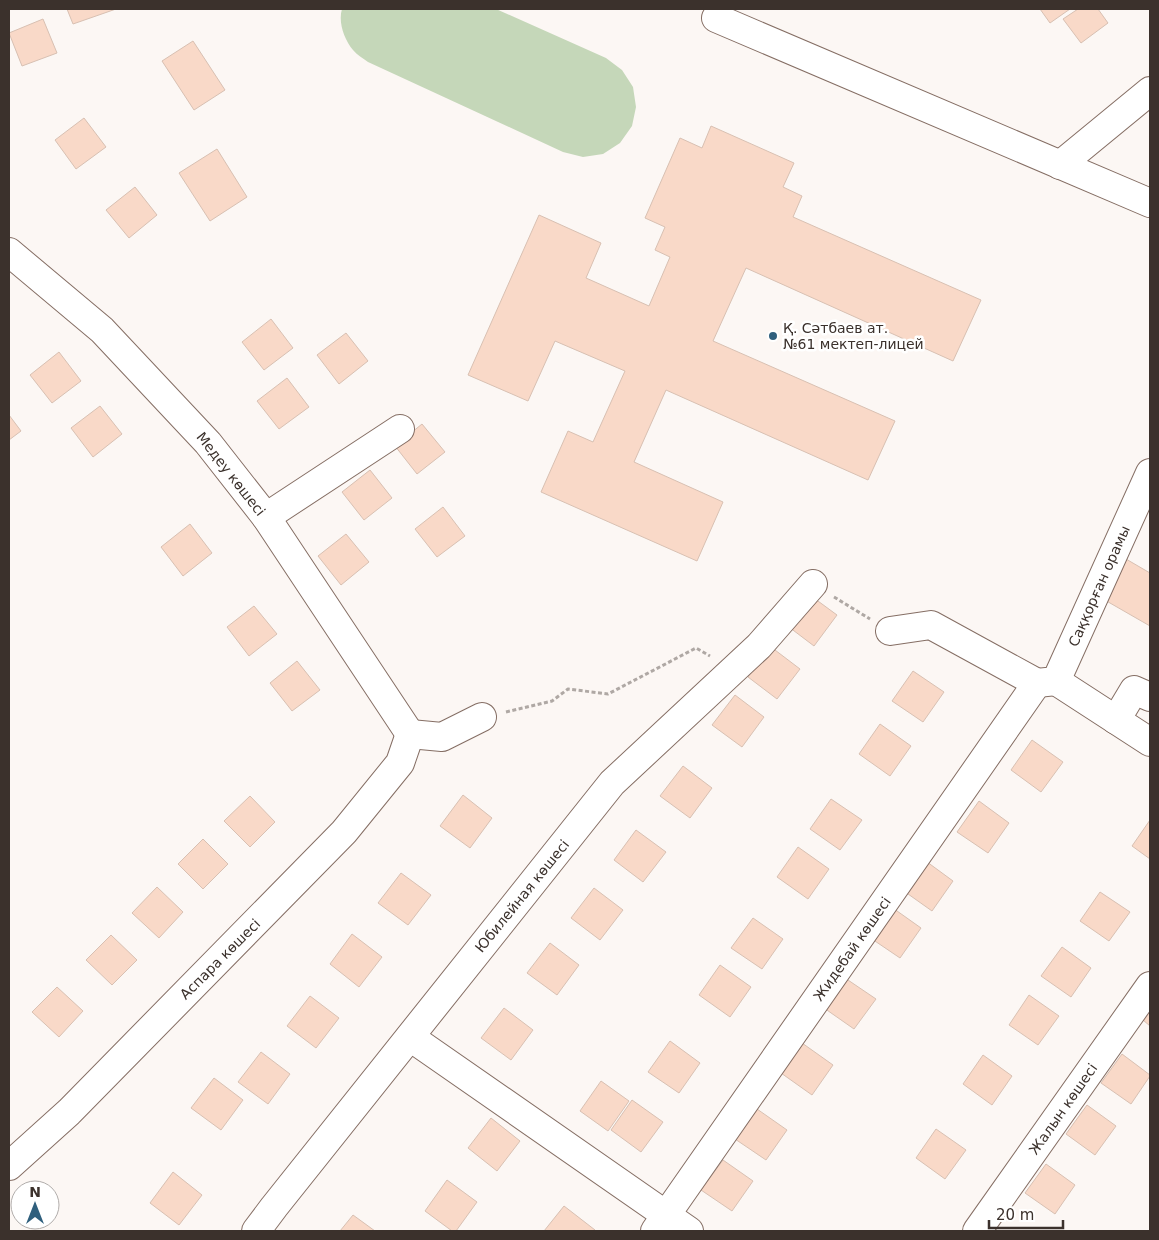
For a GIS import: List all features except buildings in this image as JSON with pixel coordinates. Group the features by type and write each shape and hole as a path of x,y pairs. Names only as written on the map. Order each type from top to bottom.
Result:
{"street":[{"path":"709,12 1150,203"},
{"path":"1060,165 1150,90"},
{"name":"Медеу көшесі","path":"9,252 102,330 208,443 266,518 410,734"},
{"path":"266,518 400,429"},
{"name":"Саққорған орамы","path":"1046,682 1150,473"},
{"name":"Юбилейная көшесі","path":"256,1231 612,783 759,646 812,584"},
{"path":"890,631 932,625 1046,682 1116,720 1150,742"},
{"name":"Жидебай көшесі","path":"660,1224 1046,682"},
{"path":"1116,720 1134,690 1150,697"},
{"path":"410,734 442,737 482,717"},
{"name":"Аспара көшесі","path":"9,1166 68,1112 344,832 400,763 410,734"},
{"name":"Жалын көшесі","path":"977,1231 1150,986"},
{"path":"410,1036 660,1224 689,1231"}],"path":[{"path":"812,584 890,631"},
{"path":"482,717 552,702 568,689 608,694 696,648 734,669"}],"green space":[{"path":"342,9 496,9 606,58 622,70 633,87 636,107 632,126 620,143 603,154 583,157 563,152 368,62 355,52 347,41 341,25"}],"place":[{"name":"Қ. Сәтбаев ат. №61 мектеп-лицей","path":"773,336"}]}
